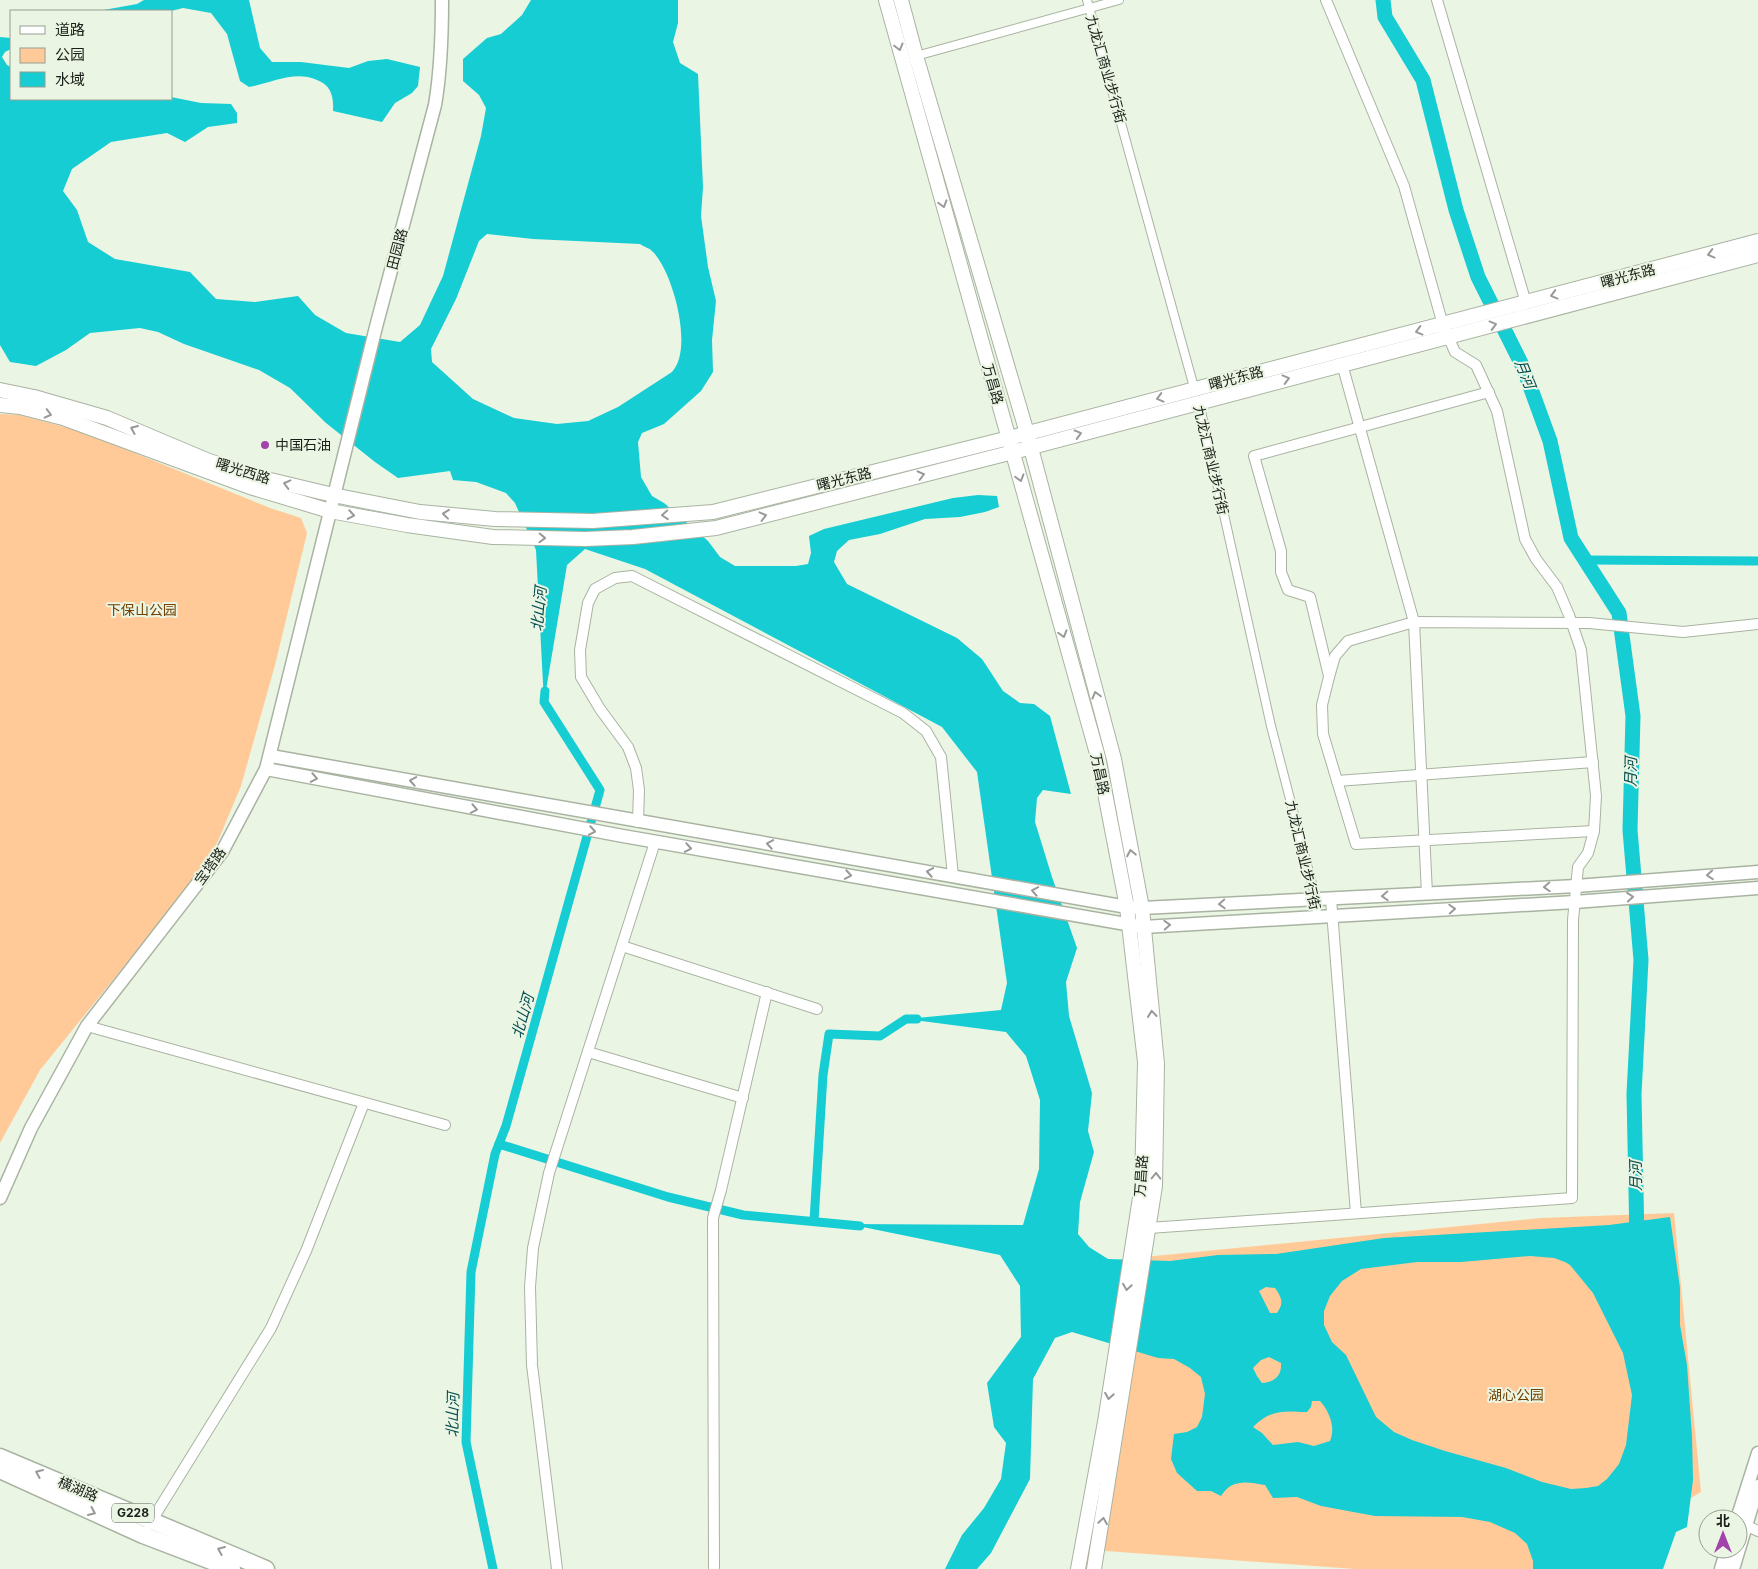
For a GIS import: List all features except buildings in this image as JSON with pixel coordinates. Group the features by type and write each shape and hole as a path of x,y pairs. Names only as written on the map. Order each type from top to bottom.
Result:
{"highway":[{"name":"横湖路","path":"0,1456 232,1569"},
{"name":"横湖路","path":"0,1470 147,1528 266,1569"}],"main road":[{"name":"万昌路","path":"886,0 1098,757 1126,907 1146,1062 1141,1241 1123,1349 1094,1569"},
{"name":"万昌路","path":"901,0 1027,433 1114,759 1142,908 1142,927 1157,1064 1155,1186 1149,1228 1141,1241"},
{"name":"曙光东路","path":"1514,313 1526,302 1758,241"},
{"name":"曙光东路","path":"493,536 585,540 716,528 1012,452 1197,396 1467,325 1758,255"},
{"name":"曙光东路","path":"495,519 593,521 713,512 1027,433 1342,364 1446,331"},
{"name":"曙光西路","path":"0,390 34,397 107,418 209,461 262,478 333,495 420,512 495,519"},
{"name":"曙光西路","path":"0,405 20,407 63,418 250,487 330,511 407,525 493,536"},
{"name":"万昌路","path":"1078,1569 1105,1422 1123,1349"}],"street":[{"name":"田园路","path":"333,495 435,105 440,75 442,0"},
{"name":"九龙汇商业步行街","path":"916,56 1088,4 1119,0"},
{"path":"1149,1228 1572,1198 1573,920 1578,867 1588,853 1594,831 1596,796 1581,650 1557,587 1536,559 1525,539 1497,411 1476,365 1455,352 1446,331 1404,186 1326,0"},
{"path":"1437,0 1526,302"},
{"name":"九龙汇商业步行街","path":"1088,4 1197,396 1271,726 1316,899 1318,916"},
{"path":"1342,364 1414,622 1427,894"},
{"path":"1329,677 1310,597 1288,590 1281,572 1281,551 1254,456 1489,392"},
{"name":"宝塔路","path":"0,1198 31,1128 87,1026 222,852 266,769 333,495"},
{"path":"638,822 636,768 628,747 600,709 581,677 580,650 588,603 595,589 615,578 632,576 903,713 926,732 941,757 953,876"},
{"path":"1594,831 1356,844 1323,734 1322,705 1335,656 1348,641 1414,622 1589,623 1683,632 1758,624"},
{"path":"270,756 1126,907 1142,908 1576,886 1758,872"},
{"path":"1337,781 1593,762"},
{"path":"266,769 655,842 1142,927 1575,902 1758,888"},
{"path":"557,1569 532,1365 530,1287 533,1248 549,1173 655,842"},
{"path":"1331,898 1356,1213"},
{"path":"622,946 817,1009"},
{"path":"714,1569 713,1218 767,992"},
{"path":"87,1026 445,1125"},
{"path":"588,1052 743,1098"},
{"path":"147,1528 271,1328 306,1251 364,1103"},
{"path":"1748,1518 1758,1453"},
{"path":"1748,1521 1758,1486"}],"green space":[{"name":"下保山公园","path":"0,414 20,415 83,432 270,508 301,518 307,533 275,665 241,786 218,841 198,875 40,1070 0,1143"},
{"name":"湖心公园","path":"1674,1213 1701,1492 1571,1569 1355,1569 1092,1550 1090,1544 1134,1258 1541,1218"}],"water":[{"path":"144,0 249,0 260,48 272,62 301,62 349,68 368,61 387,59 420,67 418,86 412,93 395,103 382,122 333,111 331,92 326,85 308,77 283,78 249,87 240,81 227,34 211,13 183,8 172,11 104,10 137,4"},
{"path":"531,0 678,0 678,23 673,42 680,63 698,74 703,187 701,216 708,267 716,301 712,340 713,372 701,391 664,424 642,433 638,442 641,477 652,496 664,503 708,541 720,557 735,566 796,566 808,564 811,553 809,536 824,529 953,498 978,495 997,496 999,507 985,512 960,517 925,519 880,534 849,540 837,551 834,562 847,584 957,638 982,659 1003,691 1020,703 1034,704 1050,716 1071,794 1043,790 1037,798 1035,822 1077,948 1066,982 1069,1016 1092,1093 1088,1131 1094,1152 1080,1202 1078,1234 1089,1247 1108,1259 1170,1261 1218,1255 1276,1254 1384,1238 1609,1225 1670,1217 1680,1288 1680,1325 1687,1365 1693,1480 1687,1527 1676,1532 1663,1569 1533,1569 1533,1561 1527,1544 1515,1533 1490,1522 1462,1517 1375,1516 1321,1506 1297,1497 1273,1498 1265,1485 1253,1483 1241,1483 1230,1486 1221,1496 1211,1491 1197,1491 1177,1473 1171,1459 1174,1434 1187,1432 1197,1427 1202,1417 1205,1394 1201,1377 1174,1359 1158,1358 1072,1332 1055,1338 1033,1379 1030,1479 991,1553 977,1569 945,1569 962,1535 984,1508 1001,1479 1006,1443 994,1427 987,1383 1021,1337 1020,1286 1000,1255 848,1224 1023,1225 1039,1169 1040,1100 1026,1056 1006,1032 906,1019 1001,1010 1007,983 977,772 942,727 645,569 585,549 567,565 544,702 536,550 515,503 506,493 476,482 453,480 450,471 398,478 326,423 290,388 259,370 184,344 158,332 140,328 90,333 66,350 36,366 10,362 0,345 0,37 10,38 10,50 5,52 2,57 10,66 10,100 172,100 172,97 201,103 231,104 237,113 237,123 208,127 185,142 167,133 111,142 72,169 63,191 77,210 88,242 115,259 190,272 216,299 255,302 298,296 315,315 346,333 400,342 420,325 443,276 481,136 486,108 479,95 463,81 463,59 487,38 501,34 522,15","holes":["487,234 533,239 640,244 650,249 668,276 678,311 681,346 678,361 672,372 618,407 588,421 557,424 514,418 473,399 432,362 431,349 456,299 479,241","1530,1256 1554,1258 1570,1265 1593,1293 1623,1353 1632,1395 1626,1445 1619,1464 1607,1479 1598,1486 1571,1489 1542,1482 1506,1468 1412,1440 1394,1432 1376,1417 1346,1355 1332,1342 1324,1325 1324,1311 1330,1296 1342,1281 1361,1269 1417,1262 1461,1262","1266,1287 1275,1288 1279,1295 1281,1306 1277,1313 1270,1313 1259,1291","1269,1357 1281,1363 1281,1368 1279,1375 1274,1380 1262,1383 1253,1368 1261,1360","1312,1401 1320,1401 1329,1414 1332,1425 1330,1441 1314,1446 1298,1442 1273,1445 1262,1433 1253,1427 1272,1414 1291,1411 1307,1412 1311,1407"]}],"waterway":[{"name":"月河","path":"1383,0 1385,17 1423,80 1456,210 1478,277 1523,367 1550,441 1571,538 1619,613 1633,716 1630,830 1641,960 1634,1094 1637,1240"},
{"path":"1585,560 1758,561"},
{"name":"北山河","path":"493,1569 466,1442 471,1272 495,1154 506,1126 600,790 544,702 545,691"},
{"path":"814,1221 823,1075 829,1034 880,1036 906,1019 917,1019"},
{"path":"499,1144 668,1197 743,1215 860,1226"}],"place":[{"name":"中国石油","path":"265,445"}]}
